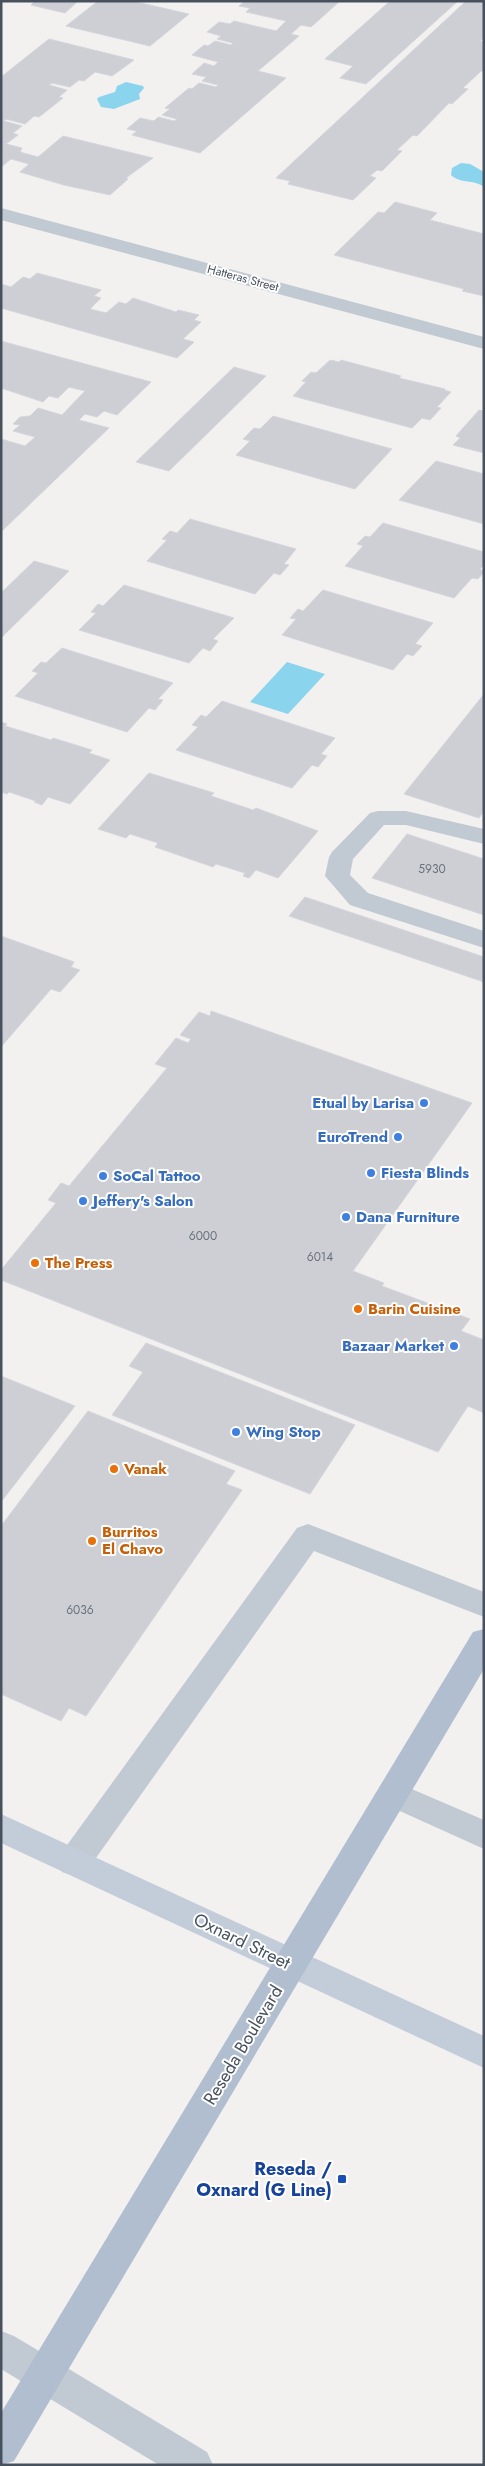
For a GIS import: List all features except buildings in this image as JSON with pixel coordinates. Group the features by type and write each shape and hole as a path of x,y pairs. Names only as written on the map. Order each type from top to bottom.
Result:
{"main road":[{"name":"Reseda Boulevard","path":"1,2448 484,1641"},
{"name":"Oxnard Street","path":"1,1828 291,1965 484,2053"}],"street":[{"name":"Hatteras Street","path":"1,214 484,343"},
{"path":"484,838 406,818 378,818 341,857 337,876 359,899 484,940"},
{"path":"74,1862 308,1536 484,1605"},
{"path":"392,1794 484,1835"},
{"path":"1,2348 194,2465"}],"water":[{"path":"126,82 143,86 144,88 139,94 140,99 114,109 101,107 97,99 99,97 115,92 117,86"},
{"path":"461,163 470,164 484,172 484,187 476,183 459,180 451,175 452,168"},
{"path":"287,662 325,674 288,714 250,702"}],"place":[{"name":"Etual by Larisa","path":"424,1103"},
{"name":"EuroTrend","path":"398,1137"},
{"name":"Fiesta Blinds","path":"371,1173"},
{"name":"SoCal Tattoo","path":"103,1176"},
{"name":"Jeffery's Salon","path":"83,1201"},
{"name":"Dana Furniture","path":"346,1217"},
{"name":"The Press","path":"35,1263"},
{"name":"Barin Cuisine","path":"358,1309"},
{"name":"Bazaar Market","path":"454,1346"},
{"name":"Wing Stop","path":"236,1432"},
{"name":"Vanak","path":"114,1469"},
{"name":"Burritos El Chavo","path":"92,1541"},
{"name":"Reseda / Oxnard (G Line)","path":"342,2179"}]}
